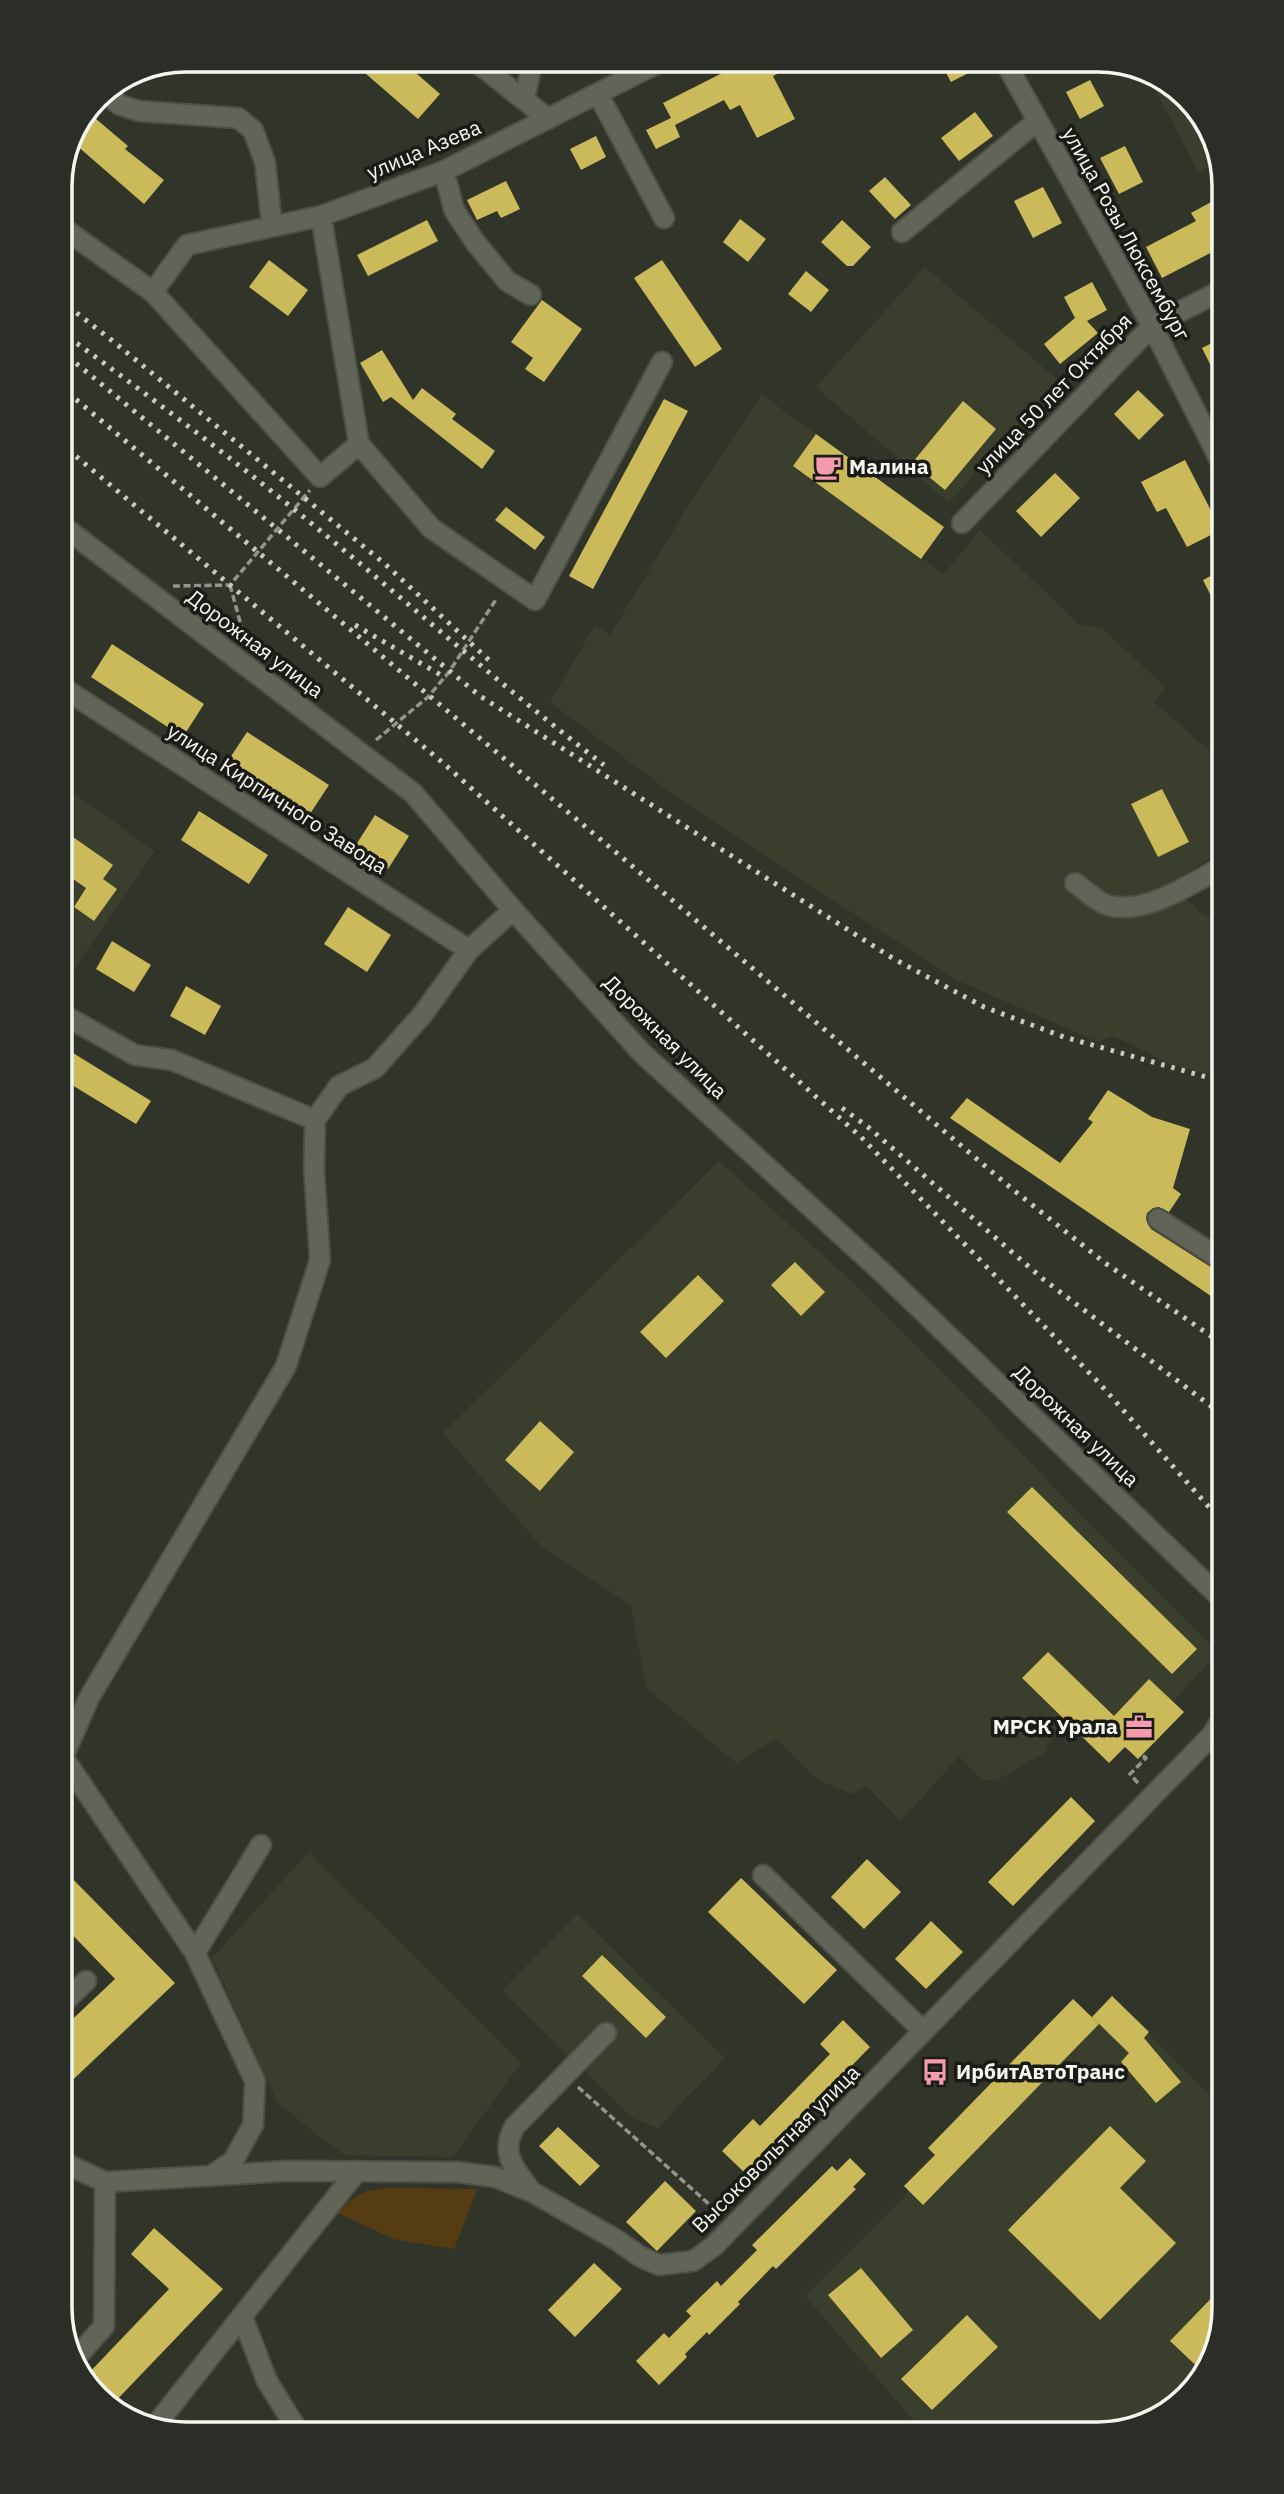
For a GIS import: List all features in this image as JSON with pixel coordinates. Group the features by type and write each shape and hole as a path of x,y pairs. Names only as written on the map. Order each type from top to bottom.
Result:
{"street":[{"path":"489,72 548,118"},
{"path":"524,100 530,72"},
{"name":"улица Азева","path":"153,292 187,245 321,216 444,171 641,72"},
{"name":"улица Розы Люксембург","path":"1010,72 1152,326 1212,444"},
{"path":"598,94 664,218"},
{"path":"113,99 120,105 139,111 238,118 253,130 265,162 272,226"},
{"path":"902,232 1037,121"},
{"path":"444,171 454,210 475,242 507,281 531,295"},
{"path":"321,216 359,444 431,528 535,600 662,362"},
{"path":"72,235 153,292 320,477 359,444"},
{"name":"улица 50 лет Октября","path":"962,523 1152,326 1212,295"},
{"name":"Дорожная улица","path":"72,533 413,793 642,1053 883,1273 1212,1589"},
{"name":"улица Кирпичного Завода","path":"72,695 469,950"},
{"path":"1075,883 1105,904 1122,907 1147,905 1212,872"},
{"path":"72,1734 89,1698 286,1366 320,1261 314,1170 315,1120 339,1087 376,1068 422,1014 469,950 513,909"},
{"path":"72,1020 135,1055 172,1060 315,1120"},
{"path":"1158,1219 1212,1253"},
{"name":"Высоковольтная улица","path":"105,2182 288,2171 458,2172 495,2177 532,2192 659,2265 693,2261 714,2246 923,2031 1212,1748"},
{"path":"72,1773 195,1953 255,2081 253,2124 233,2161 211,2176"},
{"path":"195,1953 261,1845"},
{"path":"763,1875 923,2031"},
{"path":"72,1995 86,1981"},
{"path":"532,2192 508,2155 508,2139 515,2126 606,2033"},
{"path":"72,2167 105,2182 104,2326 80,2353"},
{"path":"161,2419 356,2171"},
{"path":"242,2316 267,2381 293,2422"}],"path":[{"path":"142,587 230,585 320,477"},
{"path":"383,734 428,696 444,678 508,581"},
{"path":"230,585 253,671"},
{"path":"1140,1784 1130,1774 1146,1758 1142,1755"},
{"path":"565,2075 719,2215 729,2205"}],"shaded area":[{"path":"1154,86 1168,95 1189,116 1204,142 1210,166 1198,172"},
{"path":"925,267 1057,379 949,503 816,387"},
{"path":"762,395 816,434 794,467 944,574 980,530 1079,624 1102,628 1166,688 1154,702 1212,753 1212,857 1171,882 1199,912 1212,919 1212,1075 1174,1065 1113,1036 1098,1042 952,978 677,797 550,702 595,625 610,635 685,511"},
{"path":"72,792 155,851 72,972"},
{"path":"719,1161 862,1291 1212,1646 1212,1659 1173,1702 1149,1679 1114,1716 1048,1652 1022,1678 1067,1723 1048,1744 1046,1752 995,1781 981,1779 959,1756 901,1821 866,1786 852,1794 818,1780 776,1739 736,1763 646,1688 631,1605 539,1544 443,1433"},
{"path":"309,1852 521,2063 453,2157 345,2155 277,2101 212,1958"},
{"path":"577,1914 725,2058 658,2128 633,2118 502,1991"},
{"path":"1112,1996 1212,2098 1212,2308 1206,2345 1200,2359 1193,2372 1168,2399 1142,2414 1120,2420 915,2422 805,2296 909,2192 904,2186 935,2155 928,2148 1073,1999 1092,2017"},
{"path":"387,2188 477,2189 454,2249 393,2239 338,2213 360,2194"}],"building":[{"path":"364,72 415,72 440,94 418,119"},
{"path":"724,72 781,72 773,76 795,119 757,138 740,105 730,110 724,100 675,125 680,137 656,149 646,130 671,118 663,103"},
{"path":"946,72 971,72 951,82"},
{"path":"1090,80 1104,106 1080,119 1066,92"},
{"path":"975,112 993,136 959,161 941,138"},
{"path":"94,117 128,146 125,149 164,180 144,204 79,148"},
{"path":"596,136 606,157 581,170 570,149"},
{"path":"1125,146 1143,182 1119,194 1100,158"},
{"path":"885,177 911,205 895,219 869,191"},
{"path":"506,181 520,209 501,218 497,211 477,220 467,200"},
{"path":"1043,187 1062,223 1033,238 1014,201"},
{"path":"1212,202 1212,252 1162,278 1146,247 1196,221 1191,213"},
{"path":"740,219 766,239 748,262 723,242"},
{"path":"427,220 438,241 368,276 357,255"},
{"path":"842,220 871,247 853,266 847,266 821,242"},
{"path":"269,260 308,290 288,316 249,287"},
{"path":"662,260 722,349 695,367 634,278"},
{"path":"806,271 829,290 811,312 788,294"},
{"path":"1092,282 1107,310 1087,321 1098,333 1060,364 1044,344 1075,318 1064,297"},
{"path":"542,300 582,329 544,382 525,369 533,358 511,342"},
{"path":"1212,343 1212,368 1202,348"},
{"path":"382,350 413,400 422,388 456,414 452,419 495,451 482,469 391,397 383,402 360,363"},
{"path":"1138,390 1164,415 1139,440 1114,414"},
{"path":"664,399 688,411 593,589 569,576"},
{"path":"963,401 996,429 945,490 912,463"},
{"path":"816,434 944,527 921,559 793,466"},
{"path":"1185,460 1212,512 1212,534 1187,547 1166,508 1157,512 1141,482"},
{"path":"1055,473 1080,498 1041,537 1016,511"},
{"path":"506,507 545,537 535,550 495,520"},
{"path":"1212,575 1212,598 1203,580"},
{"path":"112,644 204,704 183,737 91,677"},
{"path":"247,732 329,785 308,817 226,764"},
{"path":"1162,789 1189,842 1158,857 1131,804"},
{"path":"199,811 268,855 249,884 181,840"},
{"path":"375,815 409,836 388,869 354,848"},
{"path":"72,836 113,865 103,879 117,889 94,921 74,907 86,888 72,878"},
{"path":"348,907 391,935 367,972 324,944"},
{"path":"112,941 151,965 134,992 96,969"},
{"path":"186,986 221,1006 205,1035 170,1016"},
{"path":"72,1052 151,1101 136,1124 72,1085"},
{"path":"1108,1090 1152,1117 1190,1129 1173,1188 1181,1194 1169,1212 1159,1207 1153,1208 1147,1213 1146,1219 1151,1229 1212,1268 1212,1297 950,1118 967,1098 1060,1163 1093,1122 1088,1119"},
{"path":"795,1262 825,1292 801,1316 771,1285"},
{"path":"698,1275 724,1301 666,1358 640,1332"},
{"path":"540,1421 574,1452 540,1491 505,1460"},
{"path":"1032,1487 1197,1649 1172,1674 1007,1512"},
{"path":"1048,1652 1114,1716 1149,1679 1184,1712 1138,1759 1125,1747 1109,1763 1022,1678"},
{"path":"1071,1797 1095,1821 1013,1906 988,1882"},
{"path":"867,1859 901,1892 864,1929 831,1897"},
{"path":"72,1878 175,1983 72,2081 72,2020 115,1979 72,1934"},
{"path":"741,1878 837,1970 804,2004 708,1912"},
{"path":"931,1921 963,1952 926,1989 895,1959"},
{"path":"602,1955 666,2017 646,2038 582,1976"},
{"path":"1112,1996 1149,2032 1144,2038 1181,2082 1156,2103 1121,2062 1129,2053 1092,2017"},
{"path":"1073,1999 1099,2024 923,2205 904,2186 935,2155 928,2148"},
{"path":"843,2020 870,2047 746,2174 722,2151 753,2119 760,2126 830,2054 820,2044"},
{"path":"1110,2126 1146,2161 1120,2188 1176,2243 1100,2320 1008,2230"},
{"path":"558,2127 600,2166 580,2186 539,2146"},
{"path":"850,2158 866,2174 853,2187 856,2189 776,2269 773,2266 709,2335 707,2332 685,2354 687,2357 659,2385 636,2361 664,2333 669,2338 691,2316 686,2311 717,2281 721,2286 757,2250 752,2245 832,2166 837,2171"},
{"path":"665,2181 696,2211 657,2251 626,2222"},
{"path":"154,2228 223,2289 117,2400 91,2371 169,2289 131,2254"},
{"path":"594,2263 622,2289 575,2337 548,2310"},
{"path":"861,2268 913,2330 881,2358 828,2295"},
{"path":"1212,2297 1211,2323 1206,2345 1196,2366 1170,2341"},
{"path":"967,2315 998,2347 932,2410 901,2379"}],"railway":[{"path":"72,309 385,564 491,662"},
{"path":"72,340 253,476 604,765"},
{"path":"72,360 480,696 894,959 984,1007 1064,1037 1212,1079"},
{"path":"72,396 1011,1188 1105,1263 1212,1337"},
{"path":"72,453 442,762 861,1137 1100,1384 1212,1510"},
{"path":"355,625 446,678"},
{"path":"842,1108 868,1127 1043,1279 1212,1407"}],"place":[{"name":"Малина","path":"828,467"},
{"name":"МРСК Урала","path":"1139,1727"},
{"name":"ИрбитАвтоТранс","path":"935,2072"}]}
